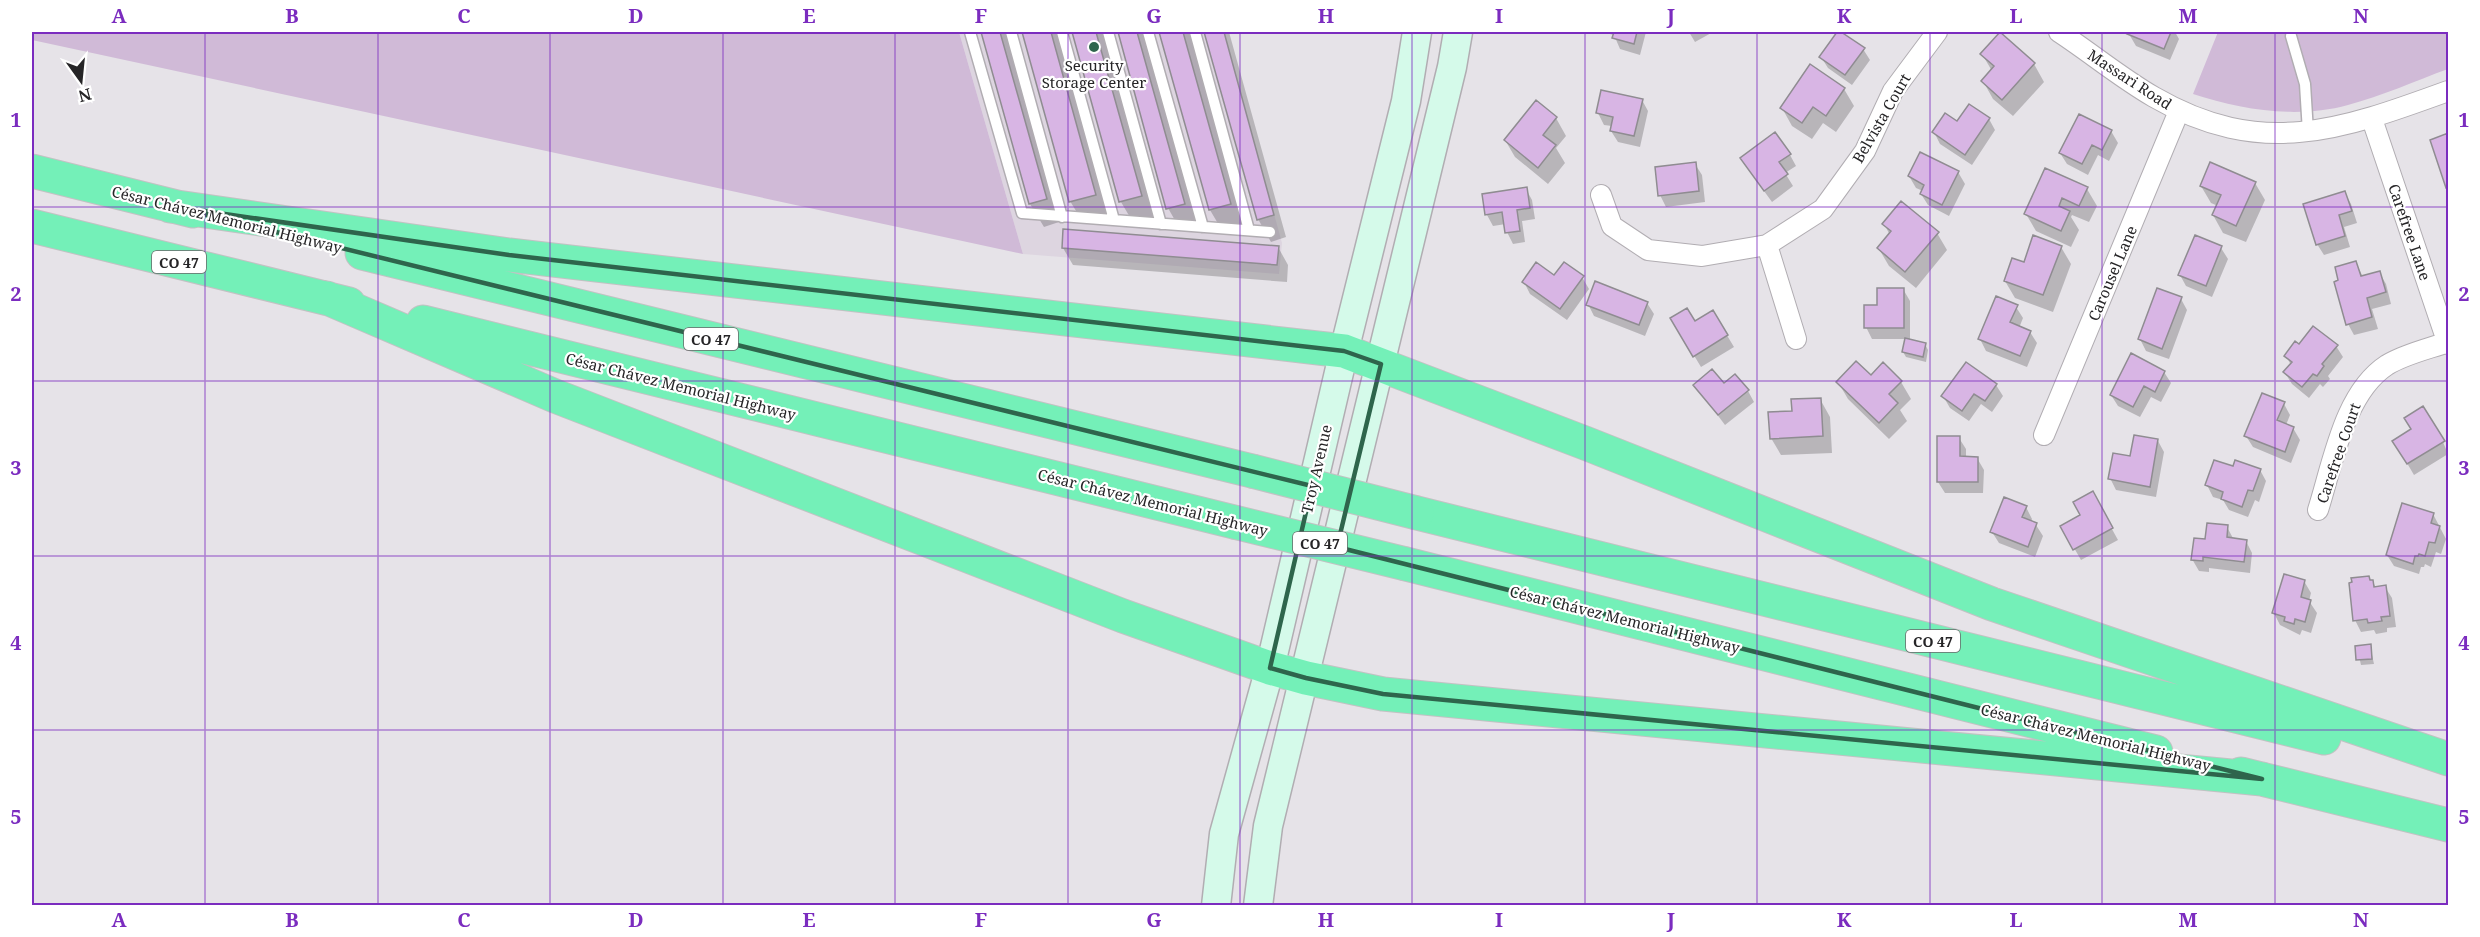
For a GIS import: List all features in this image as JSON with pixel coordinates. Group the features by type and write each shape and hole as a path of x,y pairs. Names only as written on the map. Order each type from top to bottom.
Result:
{"highway":[{"name":"César Chávez Memorial Highway","path":"32,171 2448,769"},
{"path":"170,206 509,255 1344,351 1992,604 2448,759"},
{"name":"César Chávez Memorial Highway","path":"32,226 1406,564 2448,825"},
{"path":"327,298 578,405 1123,616 1270,668 1306,678 1383,694 2262,779"}],"main road":[{"name":"Troy Avenue","path":"1216,906 1224,834 1270,668 1344,351 1406,100 1417,32"},
{"path":"1258,906 1268,826 1306,678 1452,67 1458,32"}],"street":[{"name":"Belvista Court","path":"1602,195 1612,226 1648,250 1702,256 1767,245 1823,209 1865,151 1893,92 1937,32"},
{"name":"Massari Road","path":"2067,34 2152,96 2179,111 2215,123 2252,131 2308,132 2372,119 2448,91"},
{"name":"Carousel Lane","path":"2044,435 2179,111"},
{"name":"Carefree Lane","path":"2372,119 2448,343"},
{"path":"1767,245 1796,339"},
{"name":"Carefree Court","path":"2318,510 2346,421 2366,383 2387,365 2448,343"}],"lane":[{"path":"970,32 1022,213 1270,232"},
{"path":"1011,32 1062,216"},
{"path":"1062,32 1114,220"},
{"path":"1107,32 1161,224"},
{"path":"1148,32 1203,227"},
{"path":"1195,32 1249,231"},
{"path":"2291,36 2306,84 2308,132"}],"highlighted area":[{"path":"170,206 509,255 1344,351 1381,364 1337,547 2262,779 1383,694 1306,678 1270,668 1312,486"}],"shaded area":[{"path":"32,32 959,32 1023,254 32,40"},
{"path":"959,32 1224,32 1282,243 1279,274 1023,254"},
{"path":"2218,32 2448,32 2448,69 2373,97 2329,109 2289,112 2250,108 2193,94"}],"building":[{"path":"981,32 1000,32 1047,199 1029,204"},
{"path":"1022,32 1051,32 1096,195 1069,202"},
{"path":"1072,32 1096,32 1142,196 1119,202"},
{"path":"1118,32 1137,32 1185,204 1166,209"},
{"path":"1159,32 1183,32 1231,204 1209,210"},
{"path":"1204,32 1224,32 1274,215 1257,220"},
{"path":"1614,32 1637,32 1634,44 1612,38"},
{"path":"1837,32 1841,32 1865,48 1845,75 1819,57"},
{"path":"2000,32 2035,63 2002,100 1981,81 1994,66 1980,54"},
{"path":"2129,32 2171,32 2164,49 2127,34"},
{"path":"1810,64 1845,88 1826,116 1813,107 1802,123 1780,108"},
{"path":"1601,90 1643,99 1634,136 1610,131 1613,117 1596,113"},
{"path":"1536,100 1557,117 1543,135 1556,145 1538,168 1504,140"},
{"path":"1969,104 1990,118 1965,155 1932,132 1945,113 1957,121"},
{"path":"2079,114 2112,130 2102,150 2092,145 2082,164 2059,153"},
{"path":"1775,132 1791,154 1779,162 1788,174 1764,191 1740,158"},
{"path":"2448,133 2448,187 2446,188 2430,140"},
{"path":"1920,152 1959,171 1942,205 1920,194 1924,185 1908,176"},
{"path":"1696,162 1699,191 1658,196 1655,167"},
{"path":"2210,162 2256,182 2236,226 2212,215 2221,195 2200,186"},
{"path":"2045,168 2088,187 2079,206 2062,198 2059,206 2070,211 2061,231 2024,214"},
{"path":"1527,187 1530,208 1517,210 1520,231 1505,233 1502,212 1485,215 1482,194"},
{"path":"2345,191 2352,211 2339,215 2345,236 2316,245 2303,204"},
{"path":"1901,201 1939,232 1905,272 1877,248 1891,231 1882,224"},
{"path":"1063,229 1279,246 1277,265 1062,248"},
{"path":"2033,235 2062,246 2043,295 2004,281 2012,258 2024,262"},
{"path":"2195,235 2222,246 2206,286 2178,275"},
{"path":"2356,261 2361,276 2380,271 2386,292 2367,298 2372,317 2346,325 2334,282 2338,280 2335,267"},
{"path":"1536,262 1554,275 1564,262 1584,276 1560,309 1522,282"},
{"path":"1595,281 1648,302 1639,325 1586,305"},
{"path":"1877,288 1904,288 1904,328 1864,328 1864,305 1877,305"},
{"path":"2157,288 2182,297 2162,349 2138,339"},
{"path":"1996,296 2018,305 2010,322 2031,331 2020,356 1978,339"},
{"path":"1687,308 1695,321 1713,310 1728,335 1693,357 1670,318"},
{"path":"2313,326 2338,345 2322,364 2324,366 2317,376 2313,374 2302,387 2283,372 2292,362 2284,356 2295,341 2299,344"},
{"path":"1905,338 1926,343 1923,357 1902,352"},
{"path":"2131,353 2165,371 2155,392 2144,386 2133,407 2110,395"},
{"path":"1856,361 1871,375 1883,362 1902,381 1889,394 1898,403 1879,423 1836,382"},
{"path":"1966,362 1997,384 1985,401 1974,394 1962,411 1941,396"},
{"path":"1712,369 1724,383 1735,374 1749,390 1718,415 1693,385"},
{"path":"2262,393 2285,402 2277,420 2294,427 2285,452 2244,436"},
{"path":"1821,398 1823,436 1770,439 1768,412 1792,411 1791,399"},
{"path":"2423,406 2445,441 2407,464 2392,441 2411,429 2404,418"},
{"path":"2134,435 2158,439 2150,487 2108,479 2113,453 2130,456"},
{"path":"1937,436 1960,436 1960,456 1978,457 1978,482 1937,482"},
{"path":"2214,460 2233,466 2235,460 2261,469 2253,491 2248,490 2242,507 2221,499 2223,492 2205,485"},
{"path":"2093,491 2113,528 2073,550 2060,526 2080,515 2073,502"},
{"path":"2004,497 2027,506 2022,517 2037,523 2028,547 1990,532"},
{"path":"2402,503 2434,513 2431,523 2440,526 2435,543 2429,542 2425,556 2419,554 2415,556 2413,564 2386,555"},
{"path":"2207,523 2228,525 2227,537 2247,540 2244,562 2203,557 2203,561 2191,560 2194,538 2205,539"},
{"path":"2284,574 2305,580 2301,597 2311,600 2305,622 2295,619 2294,624 2284,621 2285,617 2272,613"},
{"path":"2369,576 2370,580 2373,580 2374,587 2386,585 2390,616 2381,617 2382,621 2368,623 2367,619 2353,621 2349,583 2352,582 2351,578"},
{"path":"2371,644 2372,659 2356,660 2355,646"}],"place":[{"name":"Security Storage Center","path":"1094,47"}]}
